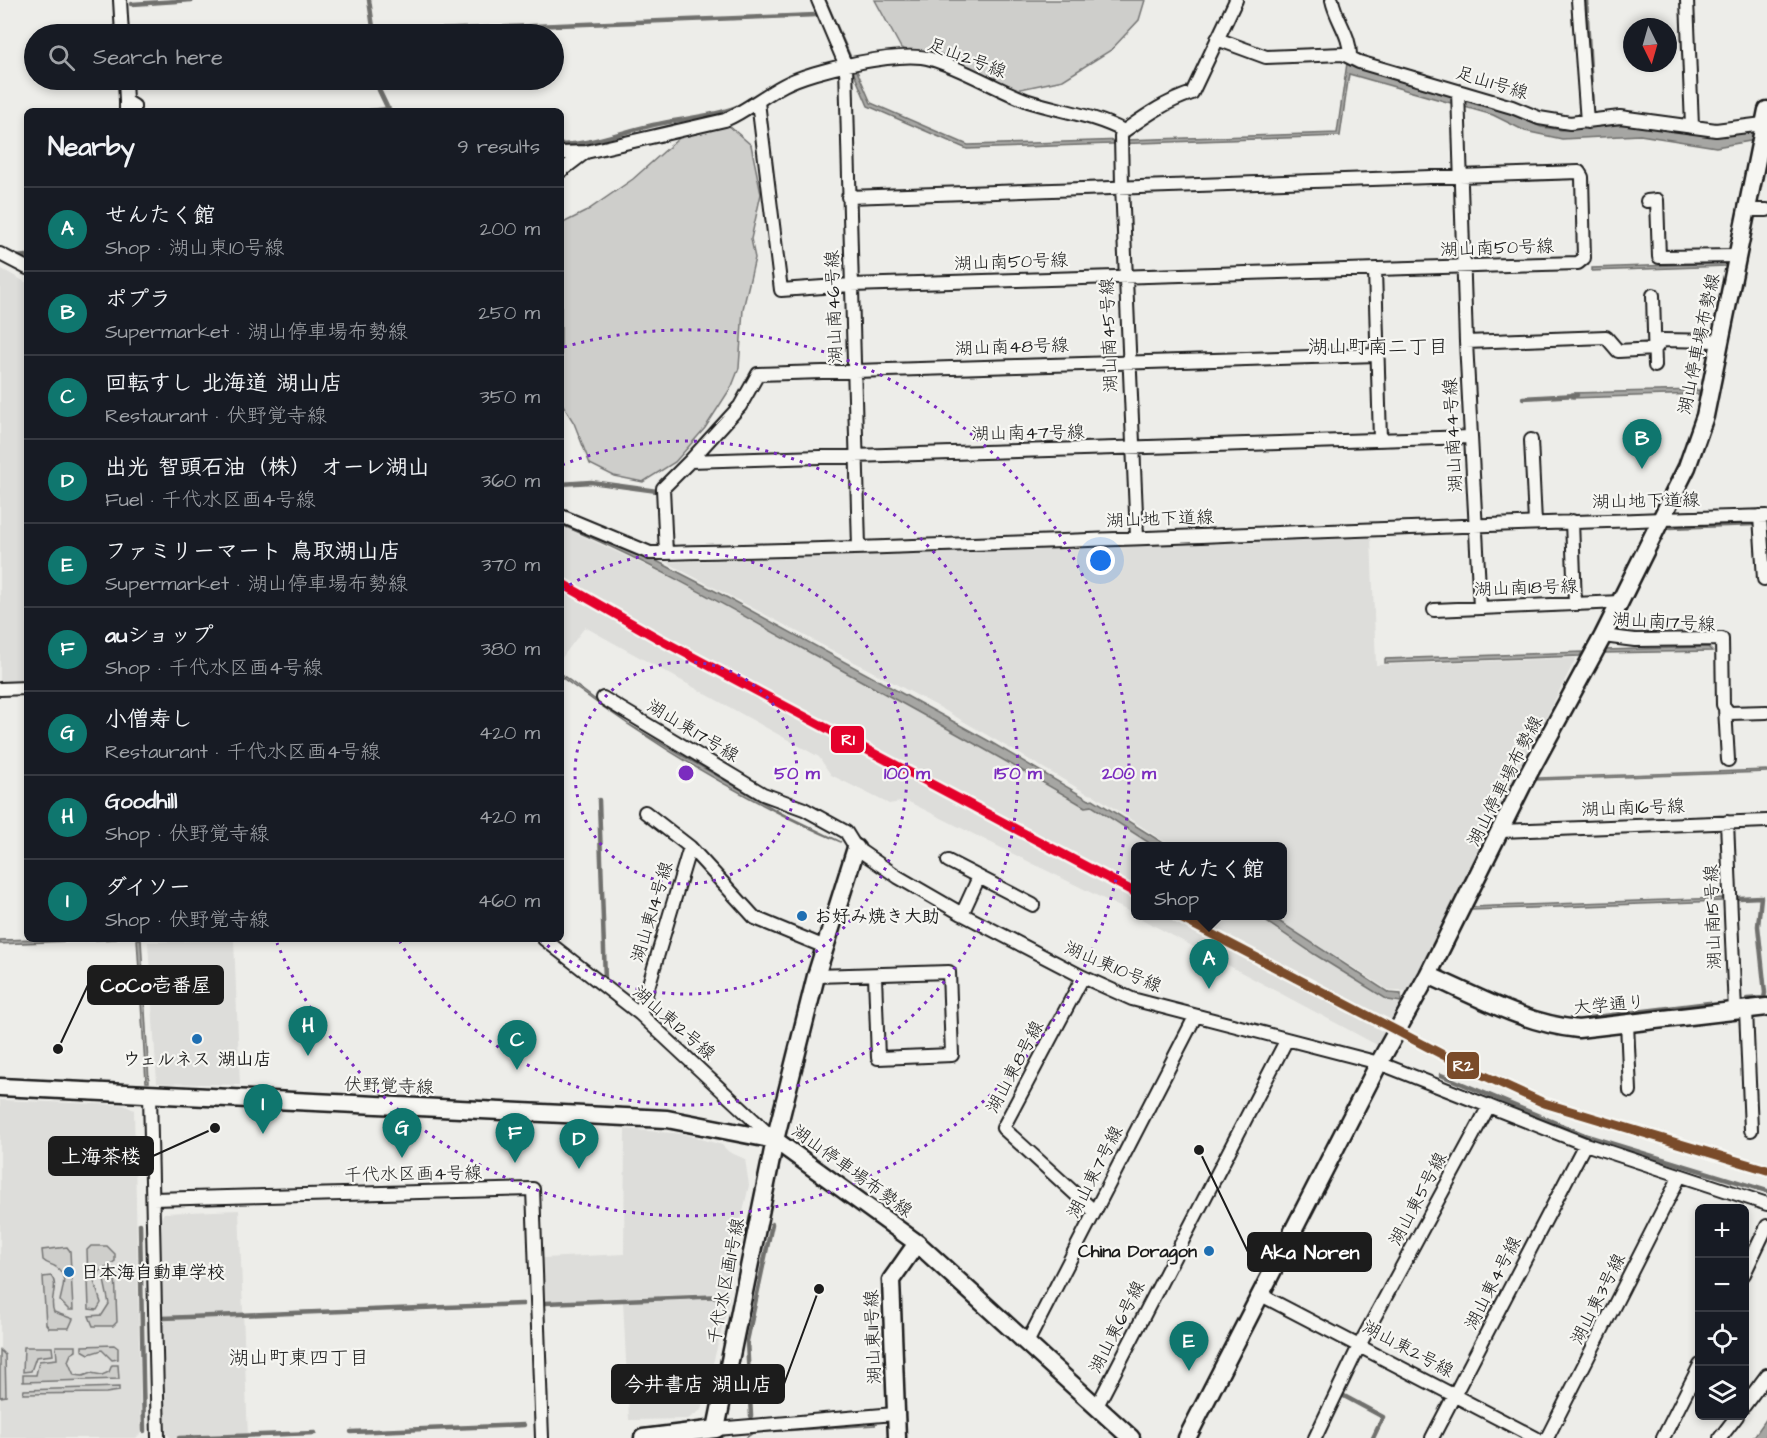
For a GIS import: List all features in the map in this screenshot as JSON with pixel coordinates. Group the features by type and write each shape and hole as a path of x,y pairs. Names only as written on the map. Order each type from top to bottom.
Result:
{"main road":[{"name":"湖山停車場布勢線","path":"1187,1438 1379,1063 1428,975 1522,786 1603,636 1687,467 1705,416 1765,117"},
{"name":"湖山停車場布勢線","path":"856,848 816,976 775,1140 917,1243 1131,1438"},
{"name":"大学通り","path":"1428,975 1537,1022 1578,1029 1767,1007"},
{"name":"伏野覚寺線","path":"0,1087 667,1119 775,1140"},
{"name":"千代水区画1号線","path":"716,1429 775,1140"},
{"name":"湖山東11号線","path":"897,1438 891,1280 917,1243"},
{"path":"643,1438 716,1429"}],"street":[{"path":"120,0 121,24"},
{"path":"818,0 846,66"},
{"path":"1124,131 1169,100 1192,93 1236,0"},
{"path":"1332,0 1339,22 1347,36 1350,57"},
{"path":"1578,0 1587,122"},
{"path":"1687,0 1692,126"},
{"name":"足山1号線","path":"1217,39 1266,57 1318,53 1343,54 1359,62 1459,98 1539,118 1570,123 1620,117 1732,130 1765,117"},
{"name":"足山2号線","path":"564,169 586,152 725,120 785,84 846,66 899,56 931,59 1029,101 1091,118 1124,131"},
{"name":"湖山南46号線","path":"846,66 859,547"},
{"path":"125,90 126,106"},
{"name":"湖山南44号線","path":"1459,98 1466,342 1480,608"},
{"name":"湖山南50号線","path":"758,102 781,290 851,285 1578,264 1584,258 1582,177 1579,172 1122,185 848,197"},
{"name":"湖山南45号線","path":"1124,131 1121,136 1122,185 1131,449 1137,537"},
{"path":"564,153 586,152"},
{"path":"1647,201 1657,200 1659,257 1738,256"},
{"path":"1747,210 1767,210"},
{"path":"0,254 24,266"},
{"path":"1375,270 1380,439"},
{"path":"1653,295 1655,366"},
{"path":"1466,342 1606,337 1618,351 1655,350"},
{"path":"1655,350 1662,340 1721,341"},
{"name":"湖山南48号線","path":"690,460 740,406 758,374 1377,355"},
{"name":"湖山南47号線","path":"690,460 1131,449 1471,436"},
{"path":"1531,440 1535,522"},
{"path":"666,554 663,489 690,460"},
{"path":"1764,516 1764,579"},
{"name":"湖山地下道線","path":"564,517 650,554 666,554 859,547 981,546 1137,537 1764,516"},
{"path":"1572,521 1575,604"},
{"name":"湖山南18号線","path":"1434,610 1620,602"},
{"name":"湖山南17号線","path":"1603,636 1635,640 1722,639 1725,708"},
{"path":"0,689 24,688"},
{"name":"湖山東17号線","path":"603,698 764,794 804,809 846,832 856,848"},
{"path":"1725,708 1729,713 1767,712"},
{"path":"1725,708 1728,760"},
{"path":"645,812 690,847"},
{"name":"湖山南16号線","path":"1501,831 1767,821"},
{"name":"湖山南15号線","path":"1727,822 1751,1130"},
{"name":"湖山東14号線","path":"690,847 755,918 825,947"},
{"name":"湖山東14号線","path":"640,1014 690,847"},
{"name":"湖山東10号線","path":"856,848 898,877 962,914 1083,977 1132,999 1286,1041 1379,1063 1585,1144 1767,1204"},
{"path":"948,861 1033,905"},
{"path":"962,914 979,877"},
{"name":"湖山東12号線","path":"555,944 640,1014 775,1140"},
{"path":"816,976 949,972 952,1055 878,1058 875,976"},
{"name":"湖山東8号線","path":"1083,977 1003,1128 1094,1211"},
{"name":"湖山東7号線","path":"1027,1343 1195,1017"},
{"path":"1627,1023 1630,1091"},
{"name":"湖山東6号線","path":"1097,1406 1286,1041"},
{"path":"150,1095 158,1438"},
{"name":"湖山東5号線","path":"1315,1438 1360,1344 1489,1106"},
{"name":"湖山東4号線","path":"1432,1438 1585,1144"},
{"name":"湖山東3号線","path":"1547,1438 1680,1176"},
{"name":"千代水区画4号線","path":"153,1199 533,1189 542,1438"},
{"path":"1749,1264 1767,1226"},
{"name":"湖山東2号線","path":"1261,1295 1360,1344 1536,1438"},
{"path":"1663,1438 1699,1366"},
{"path":"1749,1399 1767,1375"},
{"path":"716,1429 896,1414"},
{"path":"1720,1438 1734,1420"}],"shaded area":[{"path":"822,0 826,0 871,103 968,145 1337,133 1347,63 1499,108 1541,127 1562,130 1629,124 1716,136 1767,128 1767,138 1716,147 1640,135 1562,139 1525,131 1493,115 1349,74 1340,136 967,149 868,106"},
{"path":"875,0 1145,0 1139,20 1111,50 1063,80 1016,90 901,48"},
{"path":"728,125 751,145 761,194 751,239 755,258 743,309 739,368 732,386 705,428 675,462 643,482 614,476 590,464 574,423 564,407 564,222 585,212 633,179 686,132"},
{"path":"1727,263 1726,266 1592,271 1592,268"},
{"path":"0,268 24,281 24,685 0,686"},
{"path":"1699,390 1699,394 1572,398 1572,393"},
{"path":"564,520 645,555 715,591 987,740 1089,800 1093,799 1162,842 1148,842 1092,806 1085,807 709,597 564,526"},
{"path":"564,527 679,581 981,746 1085,807 1092,806 1148,842 1131,842 1131,913 907,801 889,804 831,775 819,757 585,627 564,655"},
{"path":"1371,537 1376,665 1576,658 1408,991 1390,991 1278,920 1287,920 1287,842 1165,842 1094,795 1088,794 939,707 666,562"},
{"path":"1708,647 1712,651 1603,653 1605,650"},
{"path":"1582,652 1580,656 1385,663 1385,659"},
{"path":"564,676 628,724 564,679"},
{"path":"628,724 781,813 841,842 768,808 696,768"},
{"path":"1767,770 1767,772 1537,780 1539,778"},
{"path":"1722,898 1722,901 1472,910 1472,907"},
{"path":"1143,920 1264,920 1387,1000 1401,1002 1377,1045"},
{"path":"1264,920 1277,920 1389,993 1401,994 1401,1002 1388,1000"},
{"path":"24,939 24,942 47,942 0,944 0,940"},
{"path":"137,942 141,942 149,1082 146,1082"},
{"name":"ウェルネス 湖山店","path":"148,942 234,942 240,1085 157,1083"},
{"name":"日本海自動車学校","path":"0,1100 124,1105 134,1110 141,1433 136,1438 0,1438"},
{"path":"625,1129 684,1134 722,1145 729,1152 745,1159 749,1185 725,1293 544,1301 543,1258 624,1254"},
{"path":"239,1210 248,1438 171,1438 166,1433 160,1220 164,1213"},
{"path":"91,1246 107,1246 115,1254 115,1261 96,1274 94,1281 101,1303 97,1310 89,1309 87,1250"},
{"path":"67,1247 70,1251 73,1310 69,1310 60,1301 64,1279 56,1267 43,1260 42,1250"},
{"path":"115,1271 117,1322 113,1326 93,1326 89,1316 102,1315 109,1304 104,1280"},
{"path":"51,1276 54,1284 52,1302 54,1312 73,1319 69,1328 49,1328 46,1324 43,1277"},
{"path":"730,1297 701,1410 688,1419 629,1420 623,1301"},
{"path":"114,1345 118,1348 118,1359 112,1360 102,1350 89,1354 82,1350 82,1346"},
{"path":"56,1346 76,1346 76,1351 71,1354 68,1361 74,1375 83,1376 91,1373 102,1375 109,1372 112,1365 118,1365 119,1379 23,1382 23,1375 36,1375 39,1361 57,1359"},
{"path":"24,1347 52,1347 53,1355 36,1357 31,1371 23,1372"},
{"path":"0,1350 5,1355 6,1396 0,1397"},
{"path":"119,1387 119,1391 106,1393 23,1394 24,1390"},
{"path":"1767,1418 1766,1438 1753,1438"},
{"path":"876,1425 753,1433 746,1438 754,1430"}],"waterway":[{"path":"132,4 192,0"},
{"path":"369,0 373,24"},
{"path":"1586,0 1592,107"},
{"path":"564,25 816,15"},
{"path":"379,90 388,108"},
{"path":"564,145 711,115 744,104"},
{"path":"15,257 24,256"},
{"path":"1523,398 1577,395"},
{"path":"564,484 591,482 657,491"},
{"path":"1681,513 1700,512"},
{"path":"1670,527 1756,524"},
{"path":"599,800 605,980"},
{"path":"1739,898 1761,897 1758,926 1765,993 1764,998 1747,999"},
{"path":"1588,1018 1709,1003"},
{"path":"1441,1075 1587,1136 1767,1191"},
{"path":"140,1224 144,1431"},
{"path":"751,1416 747,1341 772,1224"},
{"path":"545,1303 725,1296"},
{"path":"163,1318 523,1304"},
{"path":"1344,1396 1383,1417 1373,1438"},
{"path":"351,1432 524,1425"},
{"path":"179,1438 315,1433"}],"transit line":[{"name":"R1","path":"564,585 661,640 1131,890"},
{"name":"R2","path":"1185,920 1472,1070 1544,1103 1767,1170"}],"place":[{"name":"ポプラ","path":"1642,469"},
{"name":"お好み焼き大助","path":"802,916"},
{"name":"せんたく館","path":"1209,989"},
{"name":"ウェルネス 湖山店","path":"197,1039"},
{"name":"CoCo壱番屋","path":"58,1049"},
{"name":"Goodhill","path":"308,1056"},
{"name":"回転すし 北海道 湖山店","path":"517,1070"},
{"name":"上海茶楼","path":"215,1128"},
{"name":"ダイソー","path":"263,1134"},
{"name":"Aka Noren","path":"1199,1150"},
{"name":"小僧寿し","path":"402,1158"},
{"name":"auショップ","path":"515,1163"},
{"name":"出光 智頭石油（株） オーレ湖山","path":"579,1169"},
{"name":"China Doragon","path":"1209,1251"},
{"name":"日本海自動車学校","path":"69,1272"},
{"name":"今井書店 湖山店","path":"819,1289"},
{"name":"ファミリーマート 鳥取湖山店","path":"1189,1371"}],"district":[{"name":"湖山町南二丁目","path":"1378,347"},
{"name":"湖山町東四丁目","path":"299,1358"}]}
